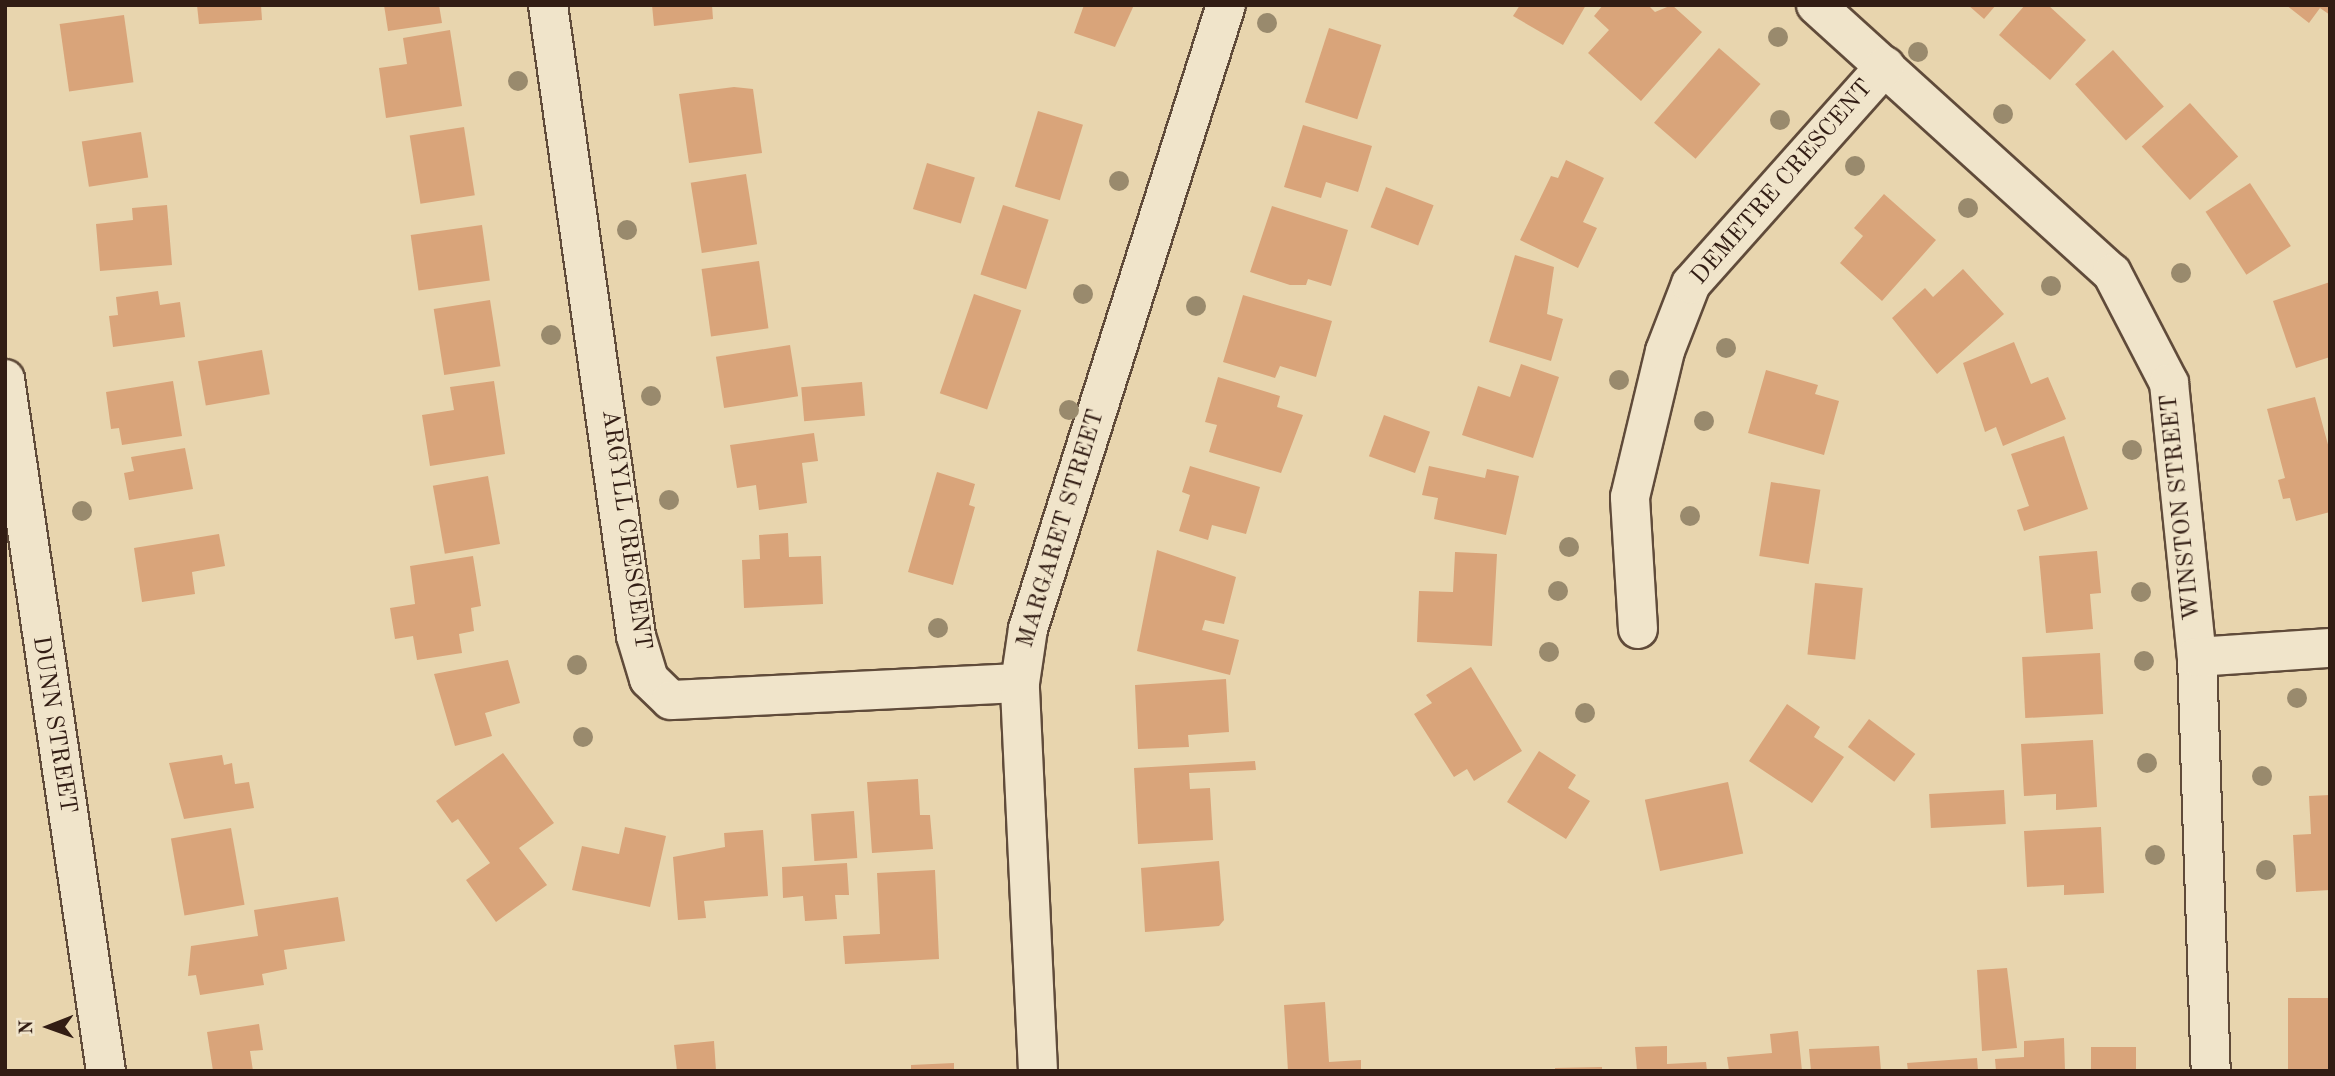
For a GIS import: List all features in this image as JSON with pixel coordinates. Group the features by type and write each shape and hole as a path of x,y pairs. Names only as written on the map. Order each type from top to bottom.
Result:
{"street":[{"name":"ARGYLL CRESCENT","path":"548,5 636,636 649,679 671,700 1020,683"},
{"name":"MARGARET STREET","path":"1038,1071 1020,683 1028,629 1226,5"},
{"name":"WINSTON STREET","path":"1816,5 2112,273 2169,383 2197,657 2211,1071"},
{"name":"DEMETRE CRESCENT","path":"1638,629 1630,497 1665,351 1692,284 1885,66"},
{"name":"DUNN STREET","path":"5,379 17,561 106,1071"},
{"path":"2197,657 2330,648"}],"building":[{"path":"197,5 261,5 262,20 199,24"},
{"path":"384,5 439,5 442,23 388,31"},
{"path":"652,5 712,5 713,19 654,26"},
{"path":"1084,5 1134,5 1115,47 1074,33"},
{"path":"1520,5 1586,5 1563,45 1513,16"},
{"path":"1603,5 1648,5 1655,12 1672,5 1702,32 1641,101 1588,53 1609,30 1594,16"},
{"path":"1968,5 1996,5 1984,19"},
{"path":"2025,5 2048,5 2086,40 2050,80 1999,35"},
{"path":"2286,5 2330,5 2330,15 2320,8 2309,23"},
{"path":"124,15 133,82 69,91 60,24"},
{"path":"1329,28 1381,45 1357,119 1305,102"},
{"path":"450,30 462,106 386,118 379,68 407,64 403,38"},
{"path":"1719,48 1761,84 1696,159 1654,123"},
{"path":"2113,50 2164,106 2126,141 2075,84"},
{"path":"734,87 753,89 762,153 689,163 679,94"},
{"path":"2190,103 2238,157 2190,200 2142,146"},
{"path":"1038,111 1083,125 1060,200 1015,187"},
{"path":"1303,125 1372,146 1358,192 1326,182 1321,198 1284,187"},
{"path":"464,127 475,195 420,204 410,136"},
{"path":"141,132 148,177 89,187 82,141"},
{"path":"1566,160 1604,178 1583,222 1597,228 1578,268 1520,240 1551,176 1558,178"},
{"path":"927,163 975,178 961,224 913,209"},
{"path":"746,174 757,244 702,253 691,183"},
{"path":"2250,183 2291,246 2246,275 2206,212"},
{"path":"1386,187 1434,205 1418,245 1371,227"},
{"path":"1884,194 1936,240 1882,301 1840,263 1863,236 1854,228"},
{"path":"167,205 172,265 100,271 96,224 133,220 132,208"},
{"path":"1003,205 1049,220 1026,289 980,274"},
{"path":"1272,206 1348,230 1331,286 1308,279 1306,285 1290,285 1250,272"},
{"path":"482,225 490,280 418,290 411,235"},
{"path":"1515,255 1554,267 1547,314 1563,319 1551,361 1489,342"},
{"path":"759,261 768,328 711,336 702,269"},
{"path":"1963,269 2004,314 1937,374 1892,318 1925,288 1933,297"},
{"path":"2330,282 2330,357 2296,368 2273,301"},
{"path":"158,291 160,305 180,302 185,337 113,347 109,316 118,315 116,297"},
{"path":"974,294 1021,310 987,410 940,393"},
{"path":"1243,295 1332,321 1316,377 1280,366 1275,378 1223,362"},
{"path":"490,300 500,366 444,375 434,309"},
{"path":"2014,342 2031,384 2048,377 2066,419 2003,446 1996,427 1985,432 1963,363"},
{"path":"790,345 798,396 724,408 716,357"},
{"path":"262,350 270,394 206,406 198,361"},
{"path":"1521,364 1559,377 1533,458 1462,435 1478,386 1510,397"},
{"path":"1766,370 1818,385 1815,394 1839,401 1824,455 1748,433"},
{"path":"1218,377 1280,396 1277,407 1303,415 1281,473 1209,452 1217,425 1205,422"},
{"path":"173,381 182,436 122,445 119,428 111,429 106,392"},
{"path":"494,381 505,454 430,466 422,415 454,410 450,387"},
{"path":"862,382 865,416 804,421 801,387"},
{"path":"2315,397 2330,452 2330,512 2296,521 2290,498 2283,499 2278,480 2285,478 2267,409"},
{"path":"1384,415 1430,432 1415,473 1369,456"},
{"path":"814,433 818,461 802,463 807,503 759,510 756,485 737,488 730,445"},
{"path":"2064,436 2088,509 2024,531 2017,510 2029,506 2011,454"},
{"path":"185,448 193,489 129,500 124,473 134,471 131,457"},
{"path":"1190,466 1260,487 1246,534 1212,525 1208,540 1179,531 1190,495 1182,492"},
{"path":"1429,466 1485,478 1487,469 1519,476 1506,535 1434,519 1438,498 1422,495"},
{"path":"937,472 975,484 969,505 975,507 953,585 908,572"},
{"path":"488,476 500,544 445,554 433,486"},
{"path":"1771,482 1820,490 1809,564 1759,556"},
{"path":"788,533 789,557 821,556 823,604 744,608 742,560 760,559 759,535"},
{"path":"219,534 225,566 192,572 195,594 142,602 134,548"},
{"path":"1157,550 1236,577 1224,624 1205,620 1202,630 1239,640 1230,675 1137,651"},
{"path":"2097,551 2101,593 2090,594 2093,629 2046,633 2039,556"},
{"path":"1455,552 1497,554 1492,646 1417,642 1419,591 1453,592"},
{"path":"473,556 481,606 471,608 474,631 459,634 462,653 417,660 413,636 395,639 390,608 415,604 410,566"},
{"path":"1815,583 1863,588 1855,660 1807,655"},
{"path":"2100,653 2103,714 2025,718 2022,657"},
{"path":"508,660 520,703 485,713 492,736 455,746 434,674"},
{"path":"1471,667 1522,751 1474,781 1467,769 1454,777 1414,714 1432,703 1426,695"},
{"path":"1226,679 1229,732 1188,735 1189,747 1138,749 1135,685"},
{"path":"1787,704 1820,727 1814,737 1844,757 1812,803 1749,761"},
{"path":"1869,719 1915,754 1894,782 1848,747"},
{"path":"2093,740 2097,807 2056,810 2056,794 2024,796 2021,744"},
{"path":"1539,751 1576,775 1568,788 1590,801 1566,839 1507,802"},
{"path":"503,753 554,823 519,848 547,885 496,922 466,880 490,863 458,819 452,823 436,801"},
{"path":"222,755 224,765 232,763 235,784 249,782 254,808 184,819 169,763"},
{"path":"1255,761 1256,770 1189,773 1190,789 1210,788 1213,840 1138,844 1134,768"},
{"path":"918,779 920,815 930,815 933,849 872,853 867,782"},
{"path":"1728,782 1743,853 1660,871 1645,800"},
{"path":"2004,790 2006,824 1931,828 1929,794"},
{"path":"2330,795 2330,890 2296,892 2293,835 2311,834 2309,796"},
{"path":"854,811 857,858 814,861 811,814"},
{"path":"625,827 666,836 650,907 572,890 582,846 619,854"},
{"path":"2101,827 2104,893 2064,895 2064,885 2027,887 2024,831"},
{"path":"231,828 245,905 184,915 171,839"},
{"path":"763,830 768,896 704,901 706,918 678,920 673,857 725,847 724,833"},
{"path":"1219,861 1224,920 1219,926 1145,932 1141,868"},
{"path":"847,863 849,895 835,895 837,919 805,921 803,896 783,898 782,867"},
{"path":"935,870 939,959 845,964 843,936 880,934 877,873"},
{"path":"338,897 345,941 284,950 287,969 262,974 264,985 200,995 196,975 188,976 191,946 258,936 254,910"},
{"path":"2007,968 2017,1048 1982,1051 1977,970"},
{"path":"2288,998 2330,998 2330,1071 2288,1071"},
{"path":"1325,1002 1329,1062 1361,1060 1361,1071 1288,1071 1284,1005"},
{"path":"259,1024 263,1050 250,1051 253,1071 213,1071 207,1032"},
{"path":"1798,1031 1802,1071 1729,1071 1727,1057 1772,1053 1770,1034"},
{"path":"2064,1038 2065,1071 1996,1071 1995,1059 2024,1057 2024,1041"},
{"path":"714,1041 716,1071 677,1071 674,1045"},
{"path":"1667,1046 1667,1064 1706,1062 1707,1071 1637,1071 1635,1047"},
{"path":"1879,1046 1881,1071 1811,1071 1809,1049"},
{"path":"2091,1047 2136,1047 2136,1071 2091,1071"},
{"path":"1977,1058 1978,1071 1908,1071 1907,1063"},
{"path":"954,1063 954,1071 911,1071 911,1065"},
{"path":"1602,1067 1602,1071 1555,1071 1555,1068"}]}
